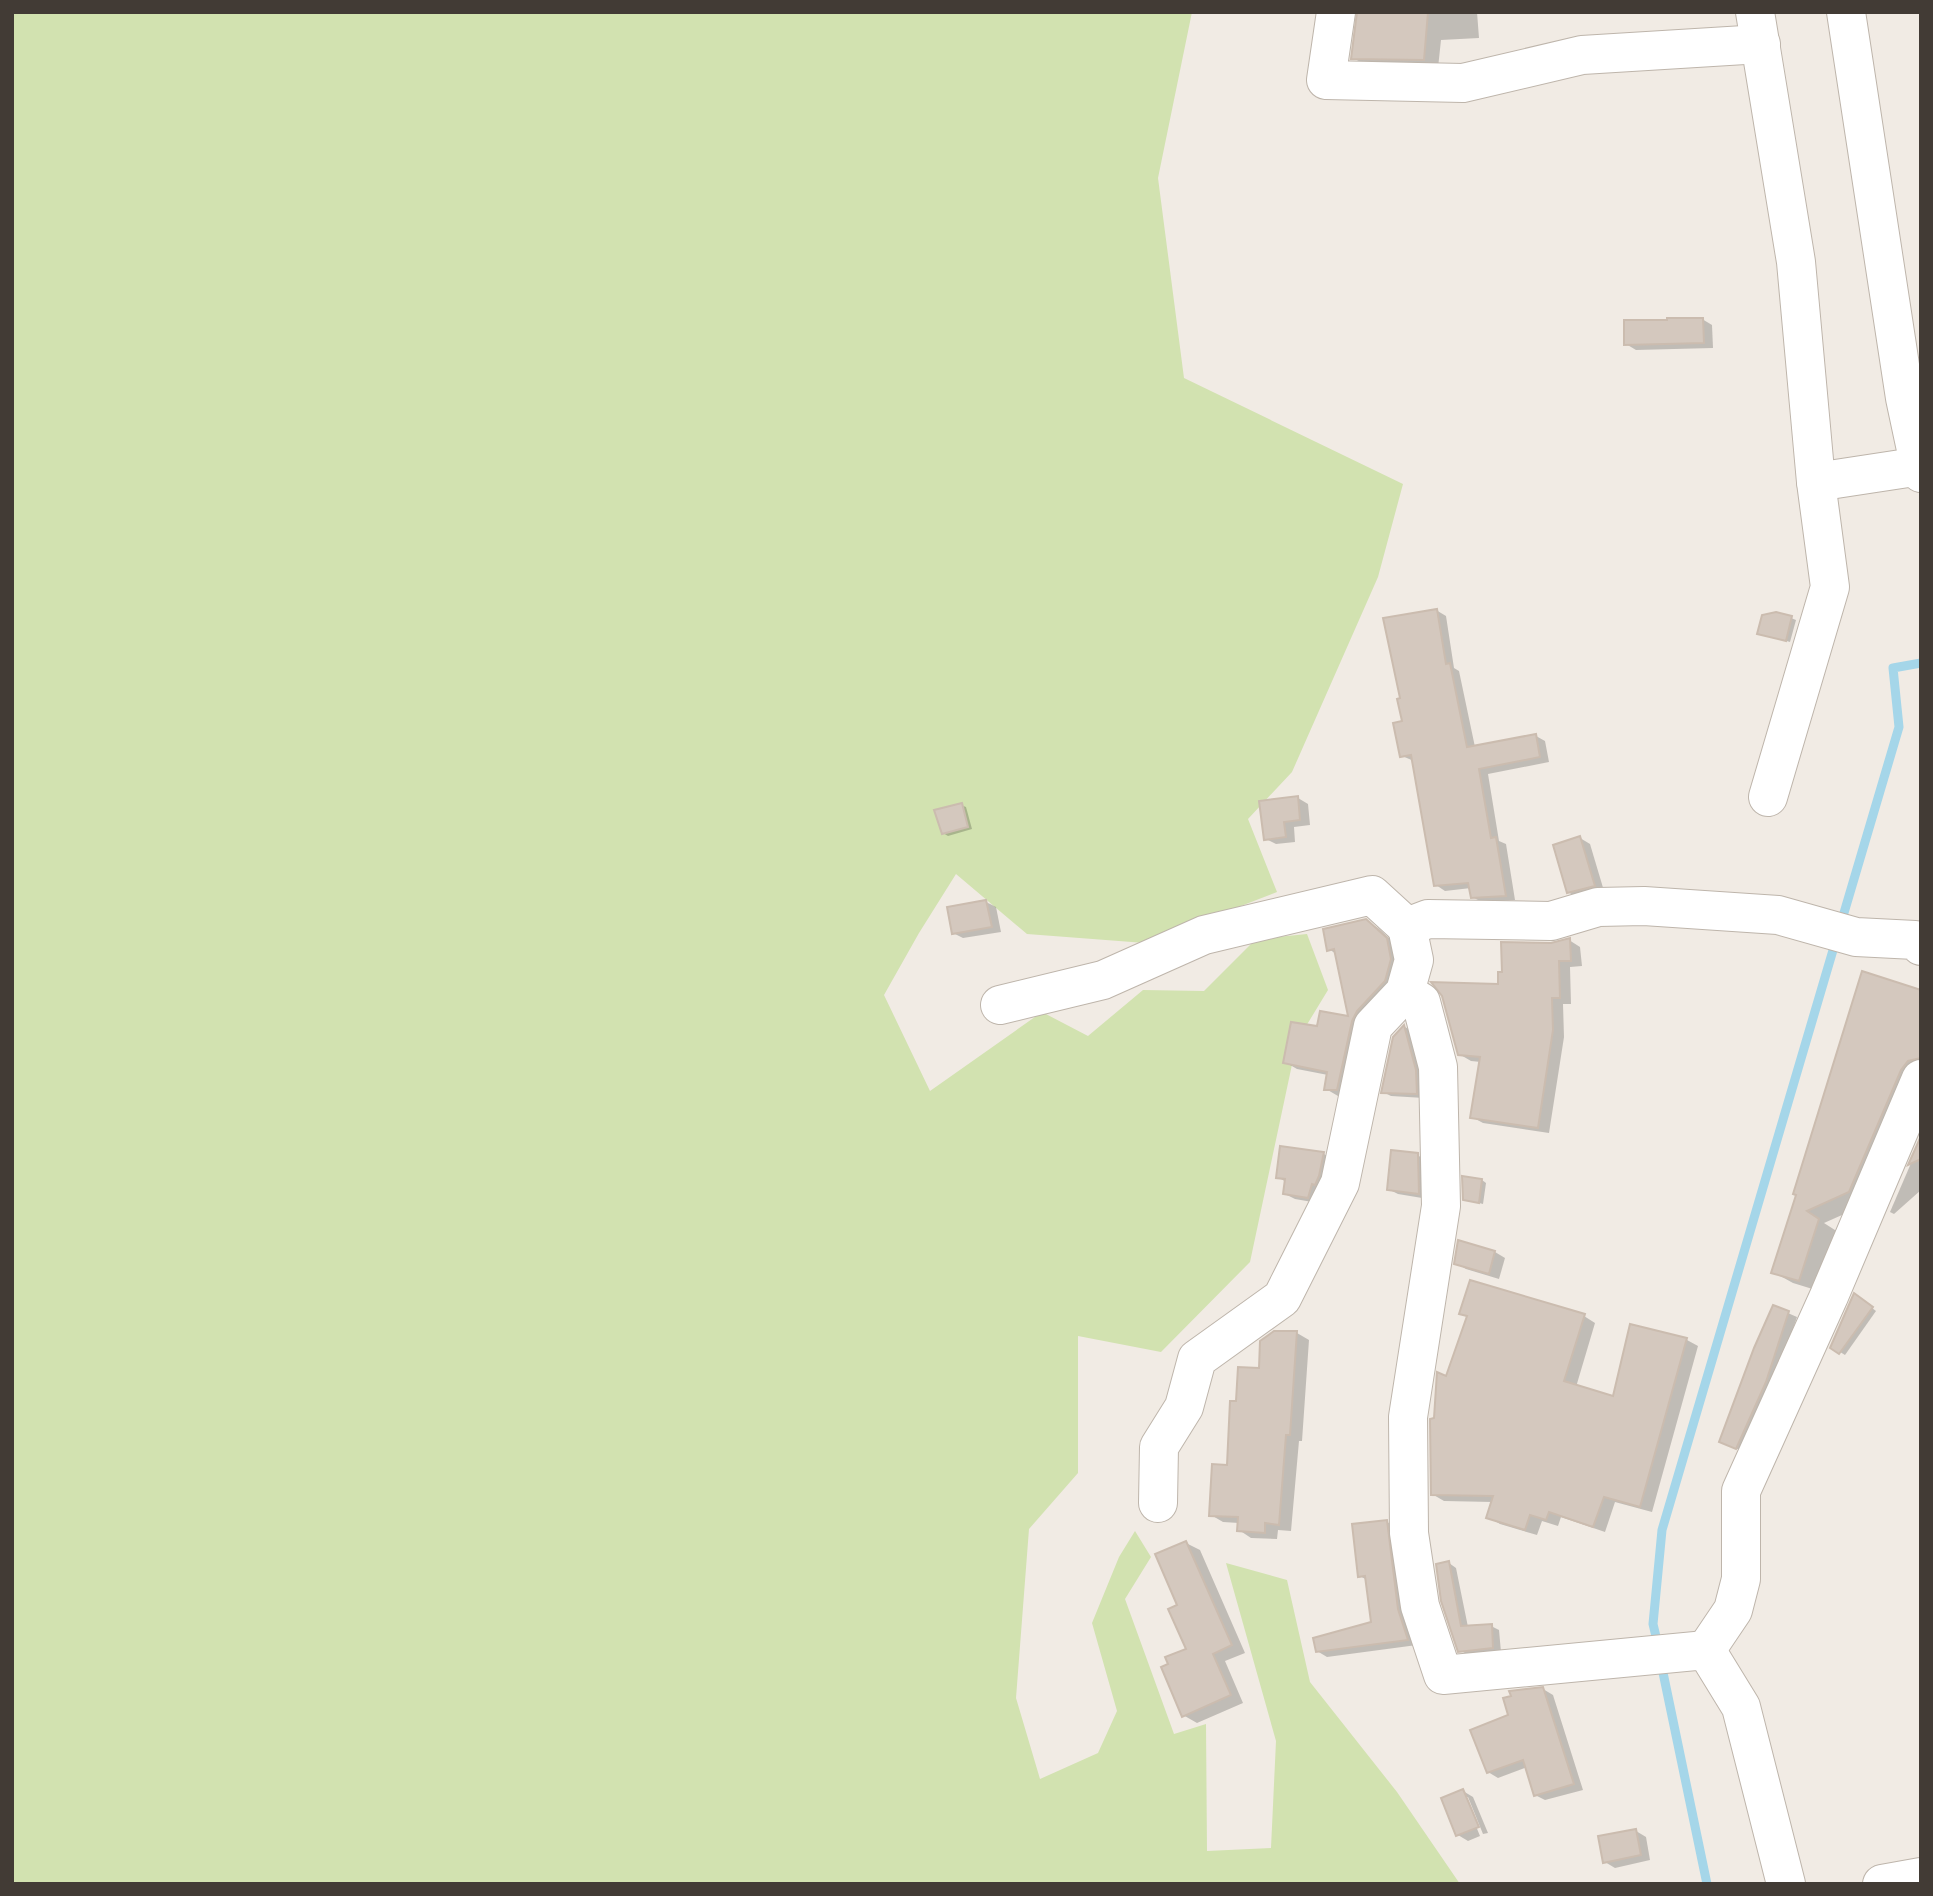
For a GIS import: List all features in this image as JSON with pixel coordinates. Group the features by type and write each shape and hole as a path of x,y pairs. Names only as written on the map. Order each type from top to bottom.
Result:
{"street":[{"path":"1336,12 1326,80 1463,83 1582,55 1758,28 1796,262 1816,482 1830,587 1768,797"},
{"path":"1816,482 1920,469 1905,398 1846,12"},
{"path":"1000,1005 1103,980 1204,935 1372,895 1408,927 1414,960 1405,992 1373,1026 1340,1183 1282,1298 1224,1337 1197,1359 1184,1407 1159,1447 1158,1503"},
{"path":"1408,927 1428,919 1551,921 1598,907 1644,906 1778,915 1838,932 1915,940 1921,946"},
{"path":"1405,992 1421,1002 1438,1067 1441,1206 1408,1417 1409,1520 1420,1606 1443,1675 1693,1652 1733,1610 1741,1579 1741,1490 1829,1296 1921,1079"},
{"path":"1693,1652 1741,1707 1786,1884"},
{"path":"1882,1884 1921,1877"}],"green space":[{"path":"12,12 1192,12 1158,178 1184,378 1403,484 1378,577 1292,772 1248,819 1277,892 1145,943 1027,934 956,874 884,995 930,1091 1042,1012 1088,1036 1143,990 1204,991 1256,939 1307,934 1328,990 1297,1041 1250,1262 1161,1352 1078,1336 1078,1473 1029,1529 1016,1698 1040,1779 1098,1753 1117,1711 1092,1623 1119,1557 1135,1531 1151,1557 1125,1599 1174,1734 1206,1724 1207,1851 1271,1848 1276,1741 1226,1563 1287,1580 1310,1682 1397,1792 1460,1884 12,1884"}],"building":[{"path":"1357,12 1428,12 1424,60 1351,59"},
{"path":"1703,318 1704,343 1624,345 1624,320"},
{"path":"1437,609 1446,664 1450,663 1467,747 1536,734 1540,757 1479,769 1491,838 1496,837 1506,896 1471,898 1468,883 1434,886 1411,755 1400,757 1393,723 1402,721 1397,699 1400,698 1383,618"},
{"path":"1776,612 1792,616 1786,641 1757,634 1762,615"},
{"path":"1298,796 1300,820 1284,822 1286,837 1264,840 1259,801"},
{"path":"962,803 968,827 942,834 934,810"},
{"path":"1580,836 1595,886 1567,893 1553,845"},
{"path":"986,900 992,927 952,934 947,907"},
{"path":"1366,919 1387,938 1391,959 1385,981 1357,1011 1352,1021 1337,1090 1324,1090 1327,1072 1283,1063 1291,1022 1317,1026 1320,1011 1348,1016 1334,949 1327,951 1323,929"},
{"path":"1570,938 1571,961 1559,961 1560,998 1552,998 1553,1030 1538,1128 1470,1118 1480,1057 1458,1055 1442,996 1431,982 1498,984 1498,972 1502,972 1501,942 1551,943"},
{"path":"1862,971 1921,990 1921,1058 1908,1061 1901,1070 1849,1192 1807,1211 1819,1219 1799,1281 1771,1273"},
{"path":"1404,1025 1416,1070 1417,1094 1381,1093 1393,1037"},
{"path":"1921,1136 1921,1159 1908,1165"},
{"path":"1280,1146 1324,1152 1319,1176 1315,1185 1312,1184 1308,1198 1283,1194 1285,1179 1276,1178"},
{"path":"1391,1150 1418,1153 1419,1194 1387,1190"},
{"path":"1462,1176 1482,1179 1479,1203 1463,1200"},
{"path":"1458,1240 1495,1251 1489,1274 1454,1264"},
{"path":"1470,1280 1585,1314 1564,1381 1613,1396 1630,1324 1687,1338 1640,1507 1604,1497 1593,1527 1549,1512 1546,1520 1530,1515 1525,1530 1486,1518 1493,1496 1431,1495 1430,1419 1434,1418 1437,1372 1446,1376 1467,1316 1459,1314"},
{"path":"1854,1293 1873,1307 1839,1354 1830,1348"},
{"path":"1773,1305 1789,1311 1766,1382 1736,1449 1719,1442"},
{"path":"1274,1331 1297,1331 1290,1435 1286,1435 1279,1525 1265,1523 1265,1533 1237,1531 1238,1517 1209,1516 1212,1464 1227,1465 1230,1401 1236,1401 1238,1367 1259,1368 1260,1341"},
{"path":"1387,1520 1398,1609 1408,1640 1316,1652 1313,1638 1371,1622 1365,1576 1358,1577 1352,1524"},
{"path":"1186,1541 1232,1645 1213,1654 1231,1695 1182,1717 1161,1667 1168,1664 1165,1657 1186,1649 1168,1609 1177,1605 1155,1554"},
{"path":"1449,1561 1461,1626 1492,1624 1493,1648 1458,1652 1441,1601 1436,1564"},
{"path":"1543,1687 1574,1784 1534,1796 1523,1760 1487,1773 1470,1730 1508,1715 1503,1698 1511,1696 1509,1691"},
{"path":"1463,1789 1479,1827 1456,1836 1441,1798"},
{"path":"1636,1829 1641,1855 1603,1863 1598,1836"}],"waterway":[{"path":"1841,923 1899,727 1893,668 1921,663"},
{"path":"1658,1645 1653,1624 1662,1530 1836,940"},
{"path":"1661,1663 1707,1884"}]}
